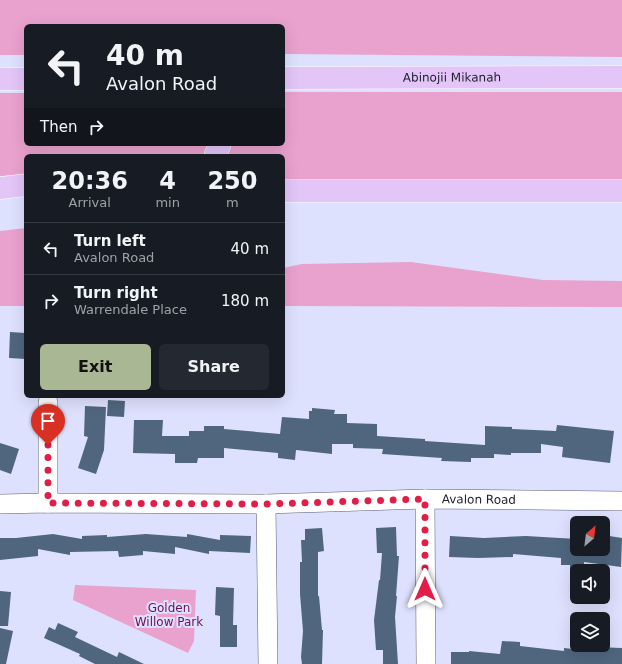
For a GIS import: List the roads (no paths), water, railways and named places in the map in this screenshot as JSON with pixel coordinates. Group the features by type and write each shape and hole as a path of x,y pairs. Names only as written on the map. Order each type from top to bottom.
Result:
{"main road":[{"name":"Abinojii Mikanah","path":"285,78 622,77"},
{"path":"0,79 24,79"},
{"path":"0,188 24,185"},
{"path":"0,191 24,191"},
{"path":"285,191 622,191"}],"street":[{"path":"48,402 48,503"},
{"path":"425,499 426,664"},
{"name":"Avalon Road","path":"0,504 266,504 425,499 622,501"},
{"path":"266,504 268,664"}],"park label":[{"name":"Golden Willow Park","path":"169,615"}]}
